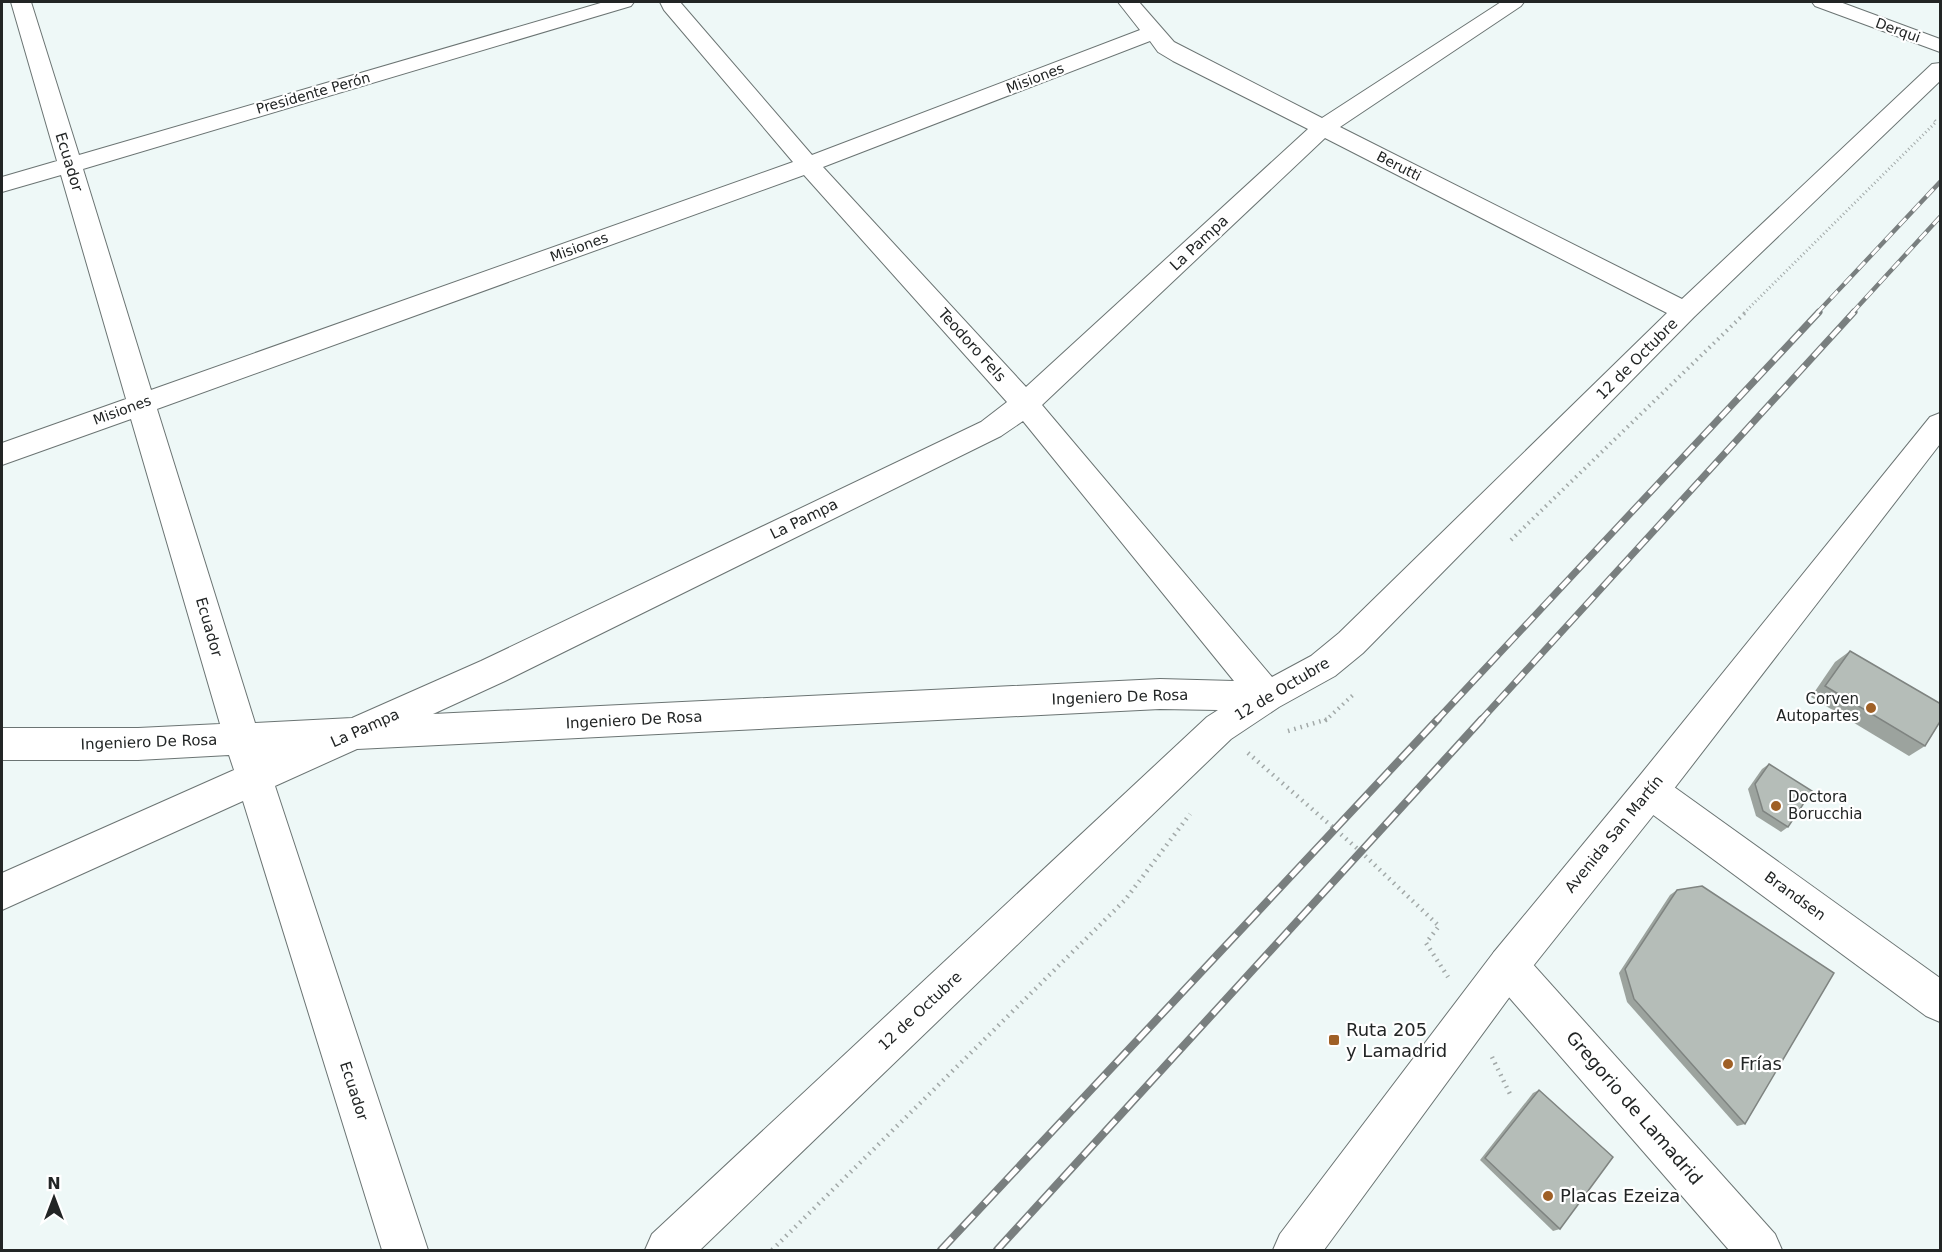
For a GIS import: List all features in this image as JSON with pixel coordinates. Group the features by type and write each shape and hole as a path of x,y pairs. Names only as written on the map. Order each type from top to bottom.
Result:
{"street":[{"name":"Ecuador","path":"21,2 143,402 242,739 405,1251"},
{"name":"Presidente Perón","path":"2,185 624,2"},
{"name":"Teodoro Fels","path":"670,2 671,6 808,165 1025,404 1267,696"},
{"name":"Berutti","path":"1128,2 1166,47 1181,56 1685,310"},
{"name":"La Pampa","path":"2,892 493,670 991,429 1025,404 1324,127 1514,2"},
{"name":"Derqui","path":"1822,2 1941,46"},
{"name":"Misiones","path":"2,454 808,165 1154,32"},
{"name":"12 de Octubre","path":"668,1251 1219,728 1267,696 1323,666 1351,643 1685,310 1941,69"},
{"name":"Avenida San Martín","path":"1296,1251 1508,966 1941,424"},
{"name":"Ingeniero De Rosa","path":"2,744 138,744 1160,694 1267,696"},
{"name":"Brandsen","path":"1650,791 1941,1002"},
{"name":"Gregorio de Lamadrid","path":"1508,966 1759,1251"}],"path":[{"path":"1219,728 1360,851 1439,926 1426,943 1472,1016 1510,1094"}],"building":[{"path":"1850,651 1941,704 1941,720 1925,746 1825,686"},
{"name":"Doctora Borucchia","path":"1769,764 1812,791 1788,827 1763,811 1755,784"},
{"name":"Frías","path":"1702,886 1834,973 1745,1124 1634,999 1625,969 1677,890"},
{"name":"Placas Ezeiza","path":"1539,1090 1613,1157 1560,1229 1485,1158"}],"railway":[{"path":"1817,313 1940,182"},
{"path":"1852,313 1940,217"},
{"path":"1436,721 1819,312"},
{"path":"1480,721 1854,312"},
{"path":"941,1250 1438,719"},
{"path":"997,1250 1482,719"}],"place":[{"name":"Corven Autopartes","path":"1871,708"},
{"name":"Doctora Borucchia","path":"1776,806"},
{"name":"Ruta 205 y Lamadrid","path":"1334,1040"},
{"name":"Frías","path":"1728,1064"},
{"name":"Placas Ezeiza","path":"1548,1196"}]}
